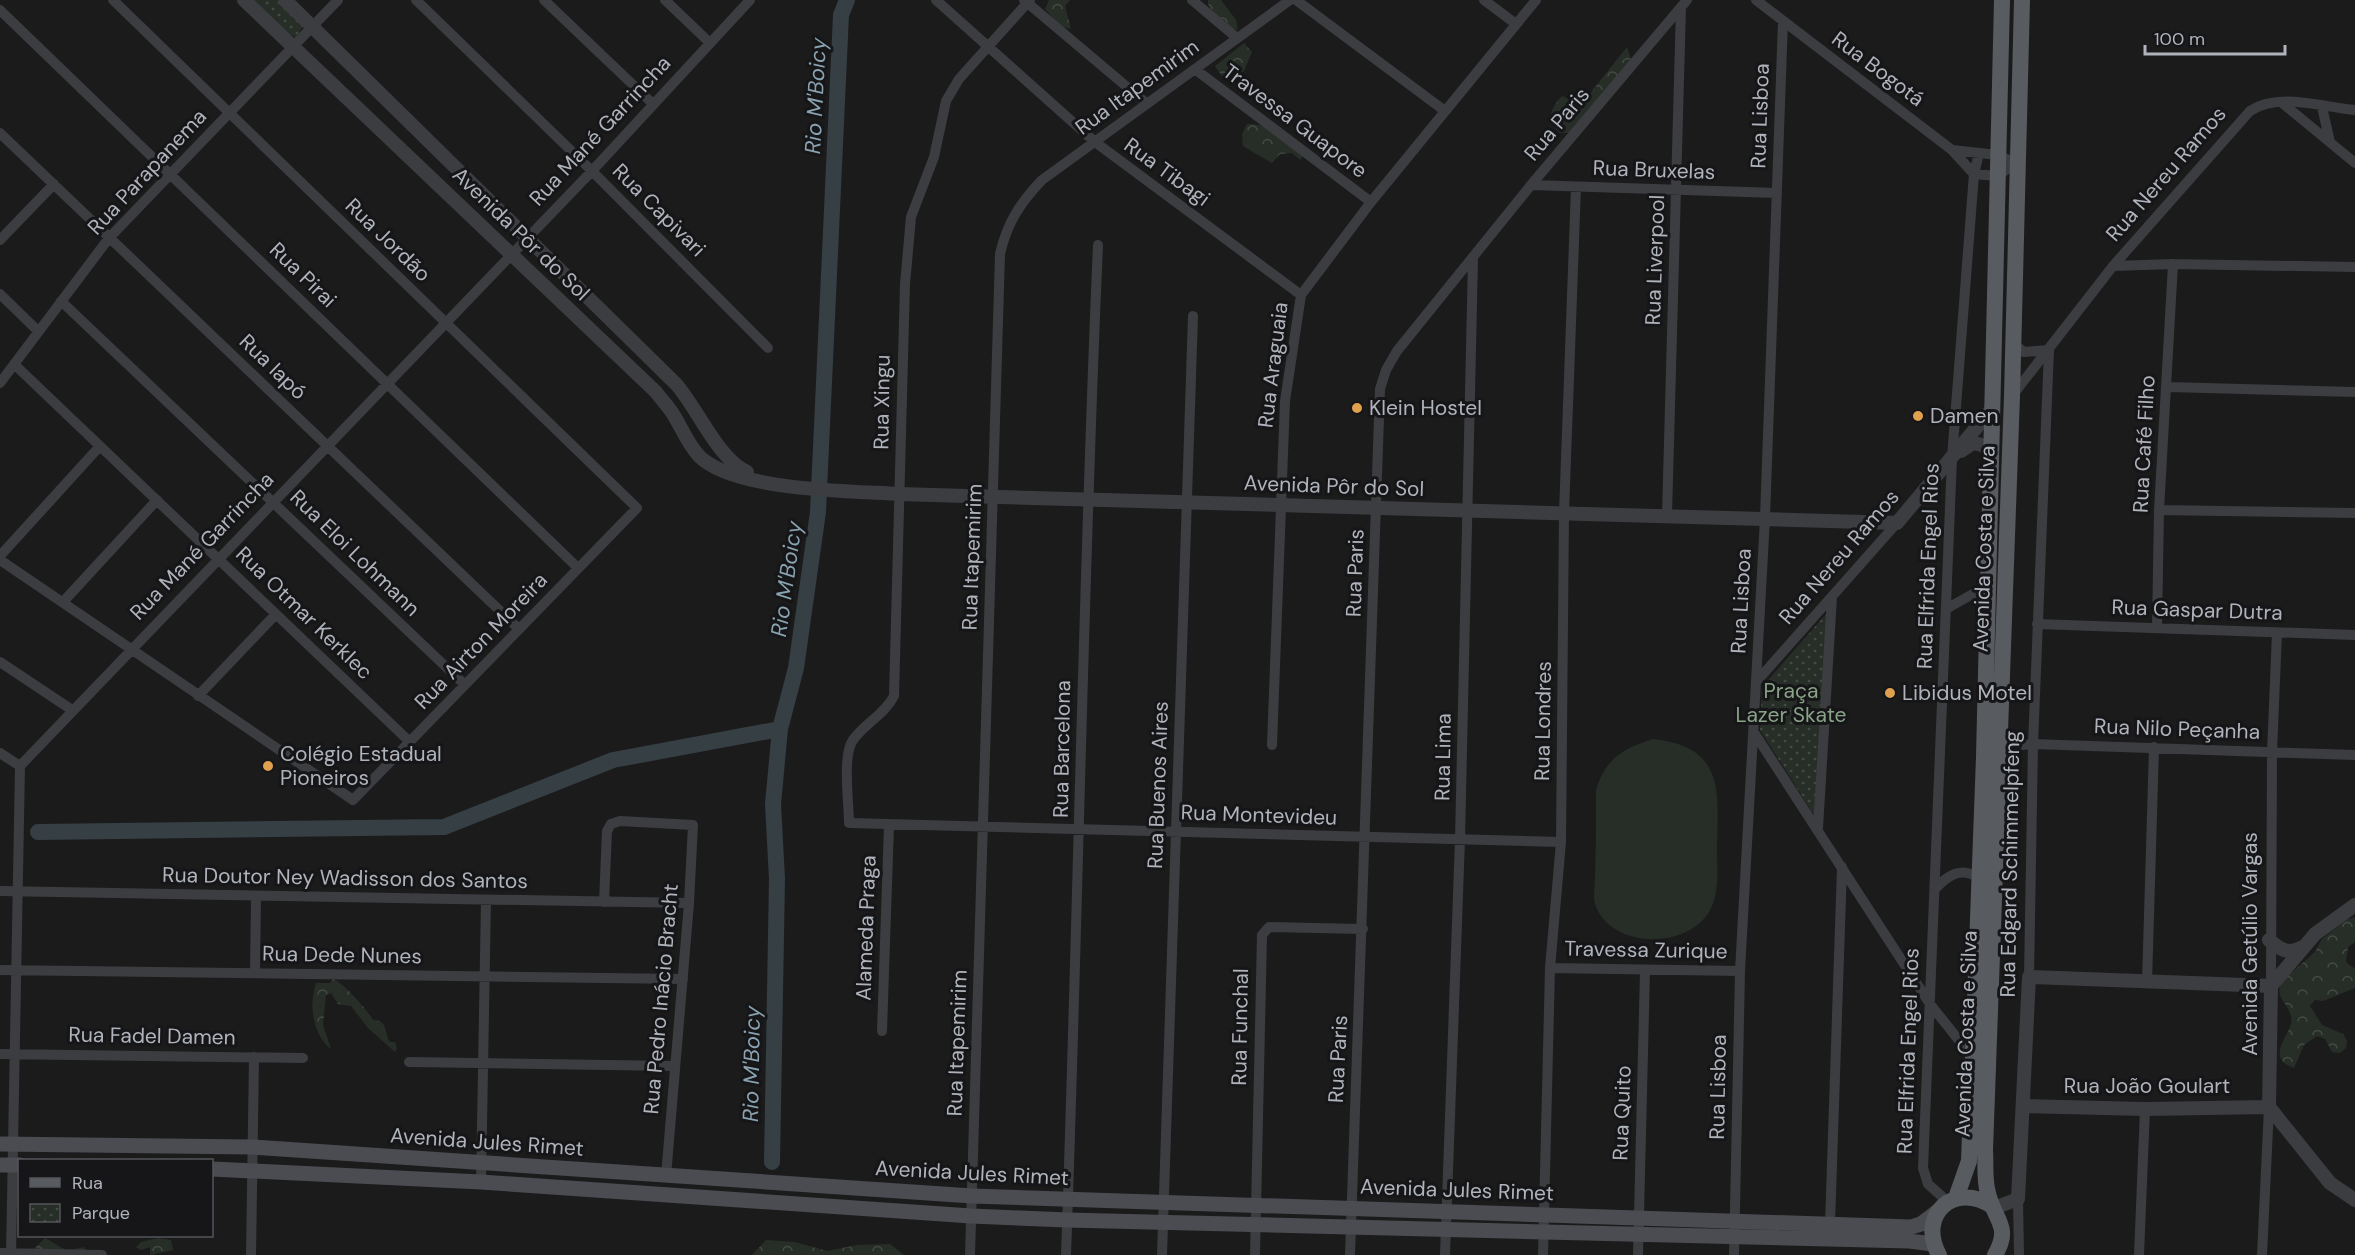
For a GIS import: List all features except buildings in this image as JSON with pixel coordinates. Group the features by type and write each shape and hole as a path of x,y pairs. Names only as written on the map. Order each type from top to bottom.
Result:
{"main road":[{"name":"Avenida Costa e Silva","path":"1936,1250 1931,1227 1947,1204 1969,1161 1979,878 2002,0"},
{"name":"Avenida Costa e Silva","path":"1995,1255 2001,1243 2003,1230 1987,1191 1985,1150 2012,396 2011,342 2022,0"},
{"name":"Avenida Jules Rimet","path":"7,1144 252,1148 972,1196 1911,1227 1921,1224 1947,1204"},
{"name":"Avenida Jules Rimet","path":"213,1168 481,1182 971,1216 1351,1228 1909,1240 1936,1250"},
{"path":"1947,1204 1969,1196 1981,1199 1993,1207"}],"street":[{"name":"Rua Jordão","path":"113,0 637,508"},
{"name":"Avenida Pôr do Sol","path":"244,0 656,392 674,415 682,434 701,458 744,477 804,488 899,494 1897,523"},
{"name":"Avenida Pôr do Sol","path":"285,0 692,403 714,439 736,465 771,483"},
{"name":"Rua Parapanema","path":"0,383 109,238 338,0"},
{"name":"Rua Capivari","path":"416,0 592,171 768,348"},
{"path":"543,0 652,103"},
{"path":"665,0 710,43"},
{"name":"Rua Mané Garrincha","path":"20,766 129,650 592,171 652,103 750,0"},
{"name":"Rua Tibagi","path":"936,0 987,48 1095,142 1301,295"},
{"path":"1192,0 1237,38"},
{"name":"Rua Itapemirim","path":"970,1255 1000,254 1006,228 1021,202 1042,180 1290,0"},
{"path":"1296,0 1445,111"},
{"path":"1484,0 1516,24"},
{"name":"Rua Araguaia","path":"1272,745 1285,401 1301,295 1371,202 1536,0"},
{"name":"Rua Bogotá","path":"1756,0 1952,150 1974,174"},
{"path":"1027,1 1146,103"},
{"name":"Rua Xingu","path":"849,824 848,751 853,740 887,709 894,696 905,284 911,217 934,157 941,117 951,89 1027,1"},
{"name":"Rua Paris","path":"1350,1255 1364,929 1380,389 1386,370 1397,351 1531,185 1684,4"},
{"name":"Rua Liverpool","path":"1667,515 1676,190 1684,4"},
{"name":"Rua Pirai","path":"0,10 578,568"},
{"name":"Rua Lisboa","path":"1734,1255 1740,971 1755,734 1765,518 1783,21"},
{"name":"Travessa Guapore","path":"1196,70 1371,202"},
{"path":"2279,101 2355,163"},
{"name":"Rua Nereu Ramos","path":"2012,396 2113,266 2250,111 2261,104 2279,101 2355,110"},
{"path":"2322,107 2330,142"},
{"name":"Rua Iapó","path":"0,133 519,629"},
{"path":"1952,150 1998,155 2016,163"},
{"name":"Rua Elfrida Engel Rios","path":"1947,1204 1928,1184 1923,1168 1952,458 1974,174 1979,153"},
{"path":"1974,174 1997,176 2016,163"},
{"path":"0,240 54,184"},
{"name":"Rua Bruxelas","path":"1531,185 1777,193"},
{"name":"Rua Londres","path":"1543,1255 1550,968 1561,842 1564,513 1576,187"},
{"name":"Rua Barcelona","path":"1066,1255 1080,829 1086,500 1098,245"},
{"name":"Rua Lima","path":"1445,1255 1460,839 1473,259"},
{"path":"2113,266 2173,264 2355,267"},
{"name":"Rua Café Filho","path":"2157,627 2159,510 2168,387 2173,264"},
{"path":"0,294 38,331"},
{"name":"Rua Eloi Lohmann","path":"61,301 465,685"},
{"name":"Rua Buenos Aires","path":"1162,1255 1193,316"},
{"path":"2011,342 2024,352 2049,350"},
{"name":"Rua Edgard Schimmelpfeng","path":"2019,1255 2018,1199 2025,1106 2033,744 2049,350"},
{"name":"Rua Otmar Kerklec","path":"14,364 410,742"},
{"path":"2168,387 2355,392"},
{"path":"674,415 692,403"},
{"name":"Rua Nereu Ramos","path":"1756,682 1897,523 1991,410"},
{"path":"701,458 710,450 714,439"},
{"path":"1952,458 1973,443 1990,450"},
{"path":"100,446 0,558 198,696 276,614"},
{"path":"63,602 158,500"},
{"name":"Rua Airton Moreira","path":"198,696 353,800 637,508"},
{"path":"2159,510 2355,513"},
{"path":"1946,609 1987,586"},
{"path":"1818,829 1832,597"},
{"name":"Rua Gaspar Dutra","path":"2037,624 2355,635"},
{"name":"Avenida Getúlio Vargas","path":"2262,1255 2269,1107 2272,752 2277,633"},
{"path":"0,662 72,711"},
{"path":"1755,734 1930,1004 1973,1058"},
{"name":"Rua Nilo Peçanha","path":"1999,747 2033,744 2355,755"},
{"path":"2146,983 2154,747"},
{"path":"0,753 20,766 15,1054 7,1144 11,1165 8,1254 102,1255"},
{"name":"Rua Pedro Inácio Bracht","path":"604,902 607,831 611,824 620,821 693,825 689,903 666,1176"},
{"name":"Rua Montevideu","path":"849,824 1365,839 1561,842"},
{"name":"Alameda Praga","path":"882,1031 889,825"},
{"path":"1830,1224 1842,867"},
{"path":"1935,889 1945,878 1959,872 1970,872 1979,878"},
{"name":"Rua Doutor Ney Wadisson dos Santos","path":"0,891 689,903"},
{"path":"255,974 256,896"},
{"path":"481,1182 486,900"},
{"path":"2029,977 2271,986 2315,934 2355,905"},
{"name":"Rua Funchal","path":"1254,1255 1262,935 1269,927 1364,929"},
{"path":"2270,940 2283,951 2293,952 2304,946"},
{"name":"Travessa Zurique","path":"1550,968 1740,971"},
{"name":"Rua Dede Nunes","path":"0,970 683,979"},
{"name":"Rua Quito","path":"1638,1255 1645,971"},
{"name":"Rua Fadel Damen","path":"0,1054 303,1058"},
{"path":"251,1255 254,1057"},
{"path":"409,1062 675,1066"},
{"name":"Rua João Goulart","path":"2025,1106 2145,1109 2269,1107"},
{"path":"2269,1107 2330,1182 2355,1200"},
{"path":"2139,1255 2145,1109"},
{"path":"1993,1207 2018,1199"}],"green space":[{"path":"249,0 279,0 304,24 296,38 273,22"},
{"path":"1049,0 1070,0 1065,6 1071,29 1060,26 1045,9"},
{"path":"1208,0 1221,0 1236,20 1238,30 1218,19 1211,10"},
{"path":"1244,43 1252,52 1244,71 1233,77 1222,76 1215,66"},
{"path":"1627,47 1631,59 1573,133 1560,133 1551,119 1552,110 1558,101 1562,96 1572,101 1584,101"},
{"path":"1247,124 1279,132 1306,152 1300,160 1292,153 1280,154 1272,163 1243,146 1242,134"},
{"name":"Praça Lazer Skate","path":"1827,613 1814,815 1760,730 1762,687"},
{"path":"1653,739 1677,744 1694,752 1706,762 1713,776 1718,809 1717,874 1713,905 1698,924 1684,933 1667,938 1649,939 1616,930 1603,919 1595,904 1596,790 1610,762 1624,751"},
{"path":"2355,917 2355,942 2348,947 2346,962 2355,969 2355,988 2323,1001 2315,1000 2310,1006 2322,1025 2343,1034 2347,1041 2346,1048 2340,1053 2332,1052 2325,1039 2317,1036 2304,1045 2294,1068 2280,1057 2280,1050 2291,1022 2289,1011 2279,992 2281,982 2315,952 2322,939 2346,920"},
{"path":"333,979 349,991 373,1020 381,1022 390,1042 395,1042 397,1048 395,1052 368,1028 351,1006 338,1004 331,993 326,995 323,1025 331,1049 325,1043 314,1018 314,991 316,983 330,983"},
{"path":"45,1238 67,1251 84,1247 87,1254 37,1255 34,1249"},
{"path":"158,1238 171,1240 173,1250 150,1255 150,1247 141,1250 136,1247 141,1242"},
{"path":"766,1240 795,1242 827,1251 857,1245 890,1244 904,1255 752,1255"}],"waterway":[{"name":"Rio M'Boicy","path":"772,1162 777,879 773,804 780,729 796,668 818,512 841,15 847,0"},
{"path":"38,832 444,827 613,760 780,729"}],"place":[{"name":"Klein Hostel","path":"1357,408"},
{"name":"Damen","path":"1918,416"},
{"name":"Libidus Motel","path":"1890,693"},
{"name":"Colégio Estadual Pioneiros","path":"268,766"}]}
